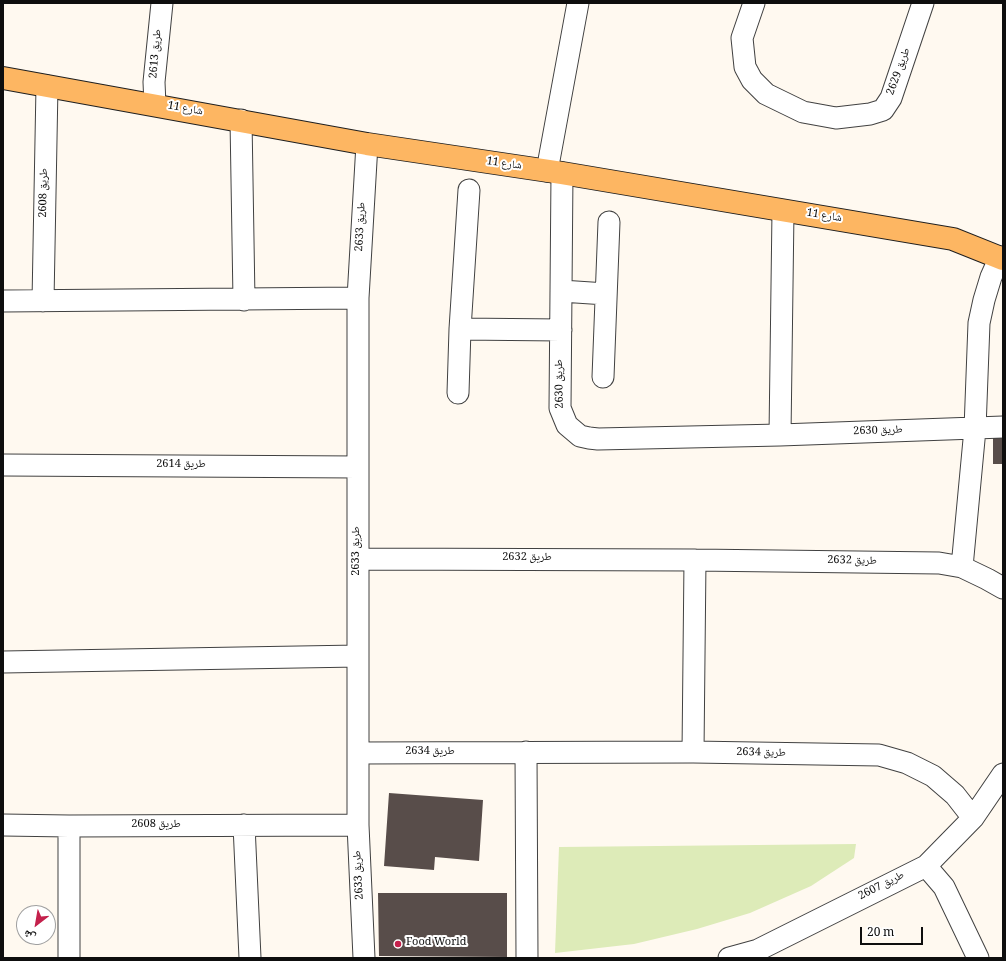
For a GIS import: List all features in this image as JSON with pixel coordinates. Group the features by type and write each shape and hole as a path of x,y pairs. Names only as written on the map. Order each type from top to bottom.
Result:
{"main road":[{"name":"شارع 11","path":"3,78 241,120 366,144 554,172 953,239 1002,258"}],"street":[{"name":"طريق 2613","path":"154,105 154,82 162,3"},
{"name":"طريق 2630","path":"578,3 554,172 561,291 560,408 567,425 580,436 598,439 780,435 1003,427"},
{"name":"طريق 2629","path":"754,3 742,38 745,67 752,80 766,94 803,112 836,118 870,114 883,110 891,98 923,3"},
{"name":"طريق 2608","path":"43,301 47,86"},
{"path":"241,120 244,300"},
{"name":"طريق 2633","path":"364,958 358,825 358,298 366,144"},
{"path":"458,393 460,329 469,190"},
{"path":"780,435 784,211"},
{"path":"604,377 609,222"},
{"path":"962,567 975,429 979,324 991,277 1002,258"},
{"path":"561,291 606,294"},
{"path":"3,301 358,298"},
{"path":"460,329 561,330"},
{"name":"طريق 2614","path":"3,464 358,467"},
{"name":"طريق 2632","path":"358,559 695,560 939,563 962,567 975,572 1003,588"},
{"path":"693,752 695,560"},
{"path":"3,662 358,656"},
{"path":"526,752 528,958"},
{"name":"طريق 2634","path":"358,753 693,752 879,756 893,758 933,776 955,795 973,818"},
{"name":"طريق 2607","path":"729,958 760,954 926,866 973,818 1003,774"},
{"name":"طريق 2608","path":"3,825 358,825"},
{"path":"244,825 250,958"},
{"path":"69,826 69,958"},
{"path":"926,866 944,887 978,958"}],"green space":[{"path":"856,844 854,858 811,886 750,913 697,929 634,944 555,953 559,847"}],"building":[{"path":"993,431 1003,431 1003,464 993,464"},
{"path":"389,793 483,800 479,861 435,857 434,870 384,866"},
{"path":"378,893 507,893 507,957 379,956"}],"place":[{"name":"Food World","path":"398,944"}]}
